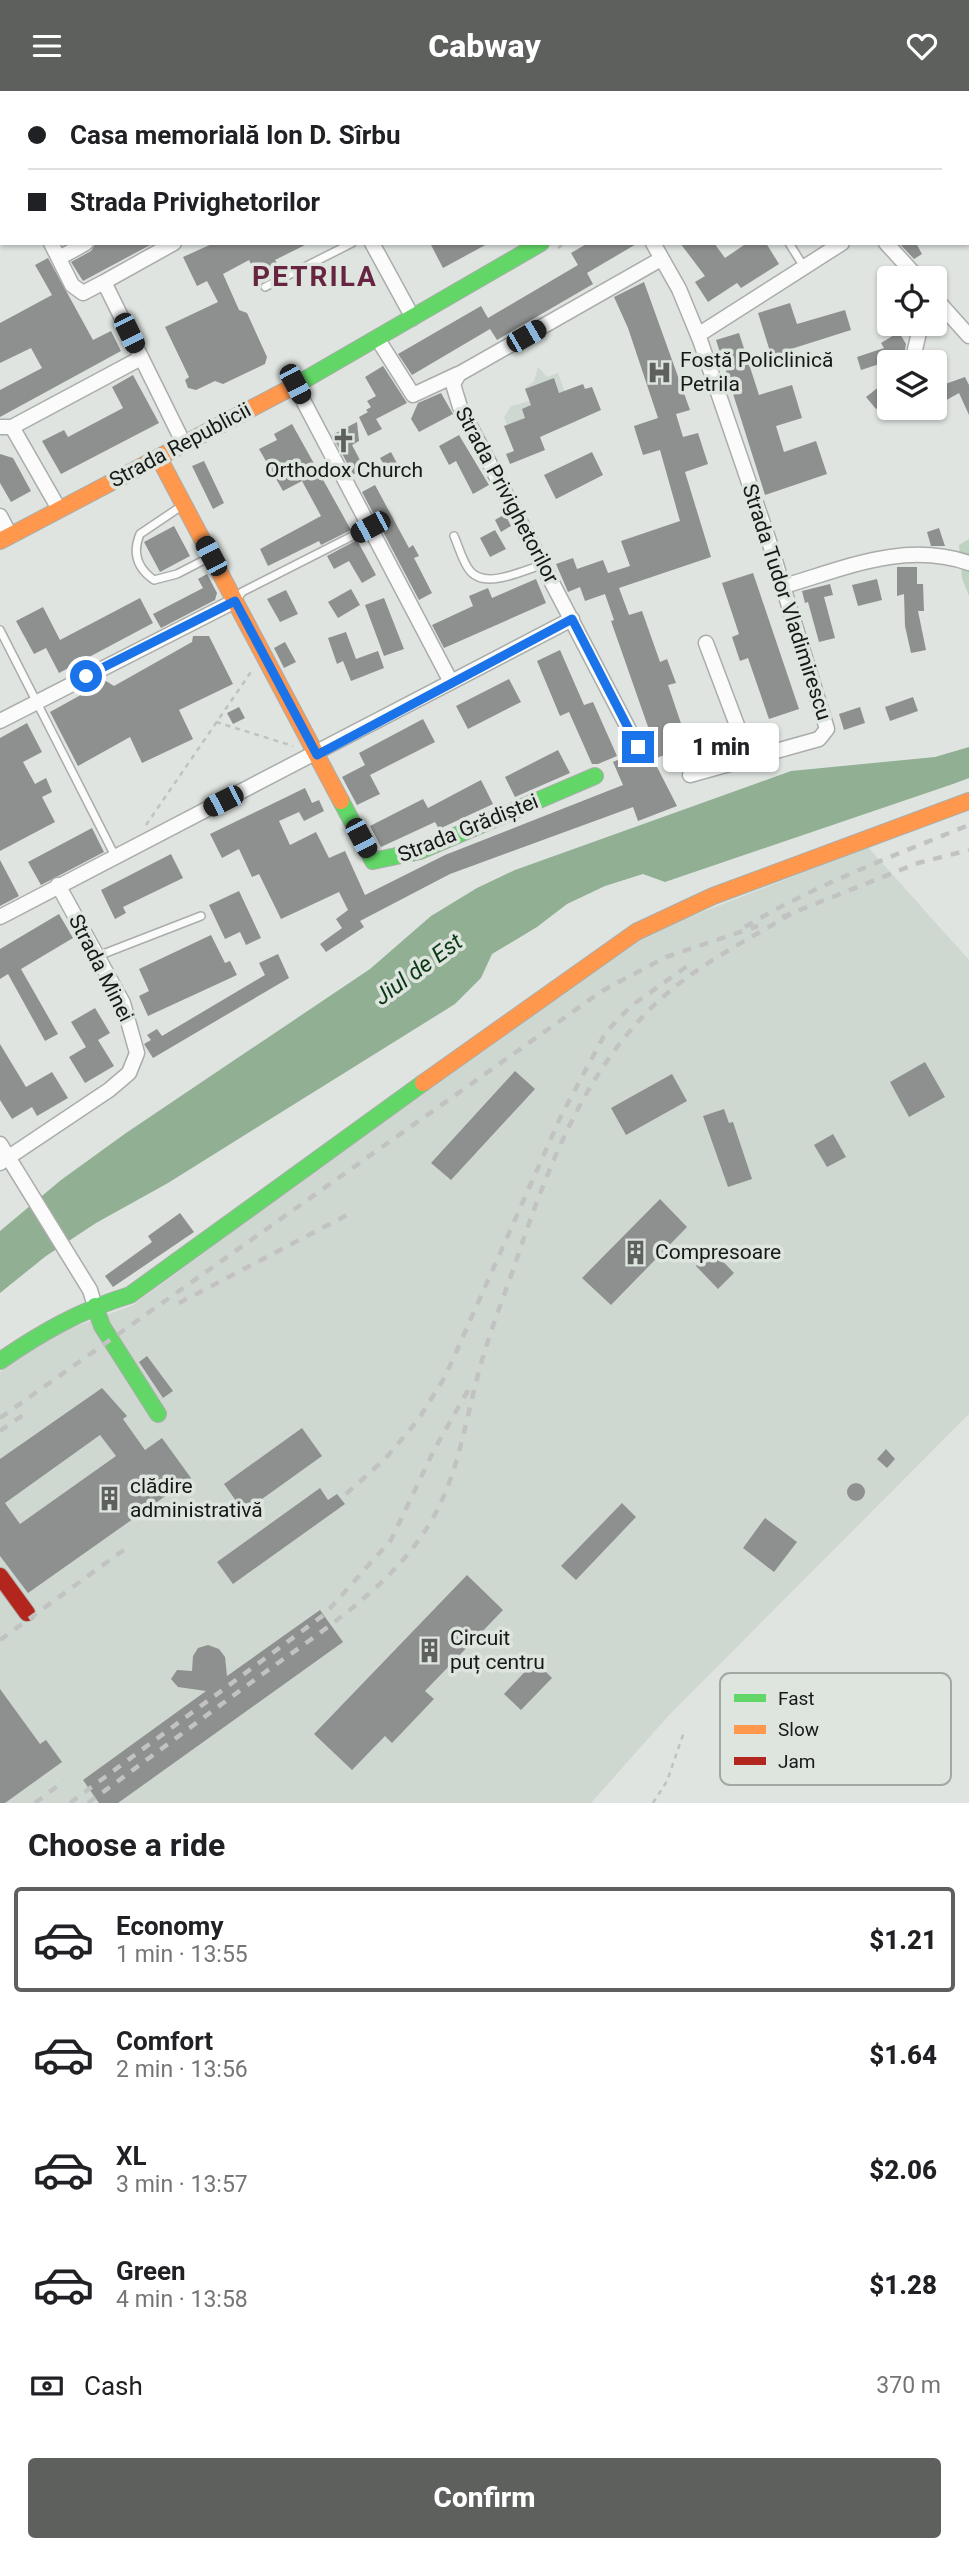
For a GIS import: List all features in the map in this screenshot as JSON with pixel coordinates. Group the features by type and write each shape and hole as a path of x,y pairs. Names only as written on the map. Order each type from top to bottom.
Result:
{"street":[{"path":"52,245 72,285 83,293 170,245"},
{"path":"59,258 82,245"},
{"path":"373,245 413,318"},
{"name":"Strada Republicii","path":"5,538 295,384 538,245"},
{"name":"Strada Tudor Vladimirescu","path":"654,245 679,289 698,335 784,586 828,729 819,739 690,775"},
{"path":"698,335 839,245"},
{"path":"888,245 907,266"},
{"name":"Strada Privighetorilor","path":"638,747 457,400 453,384 459,374 661,259"},
{"path":"104,282 184,444"},
{"path":"947,311 969,336"},
{"path":"377,338 413,395 459,374"},
{"path":"60,509 6,427 141,358"},
{"path":"295,384 452,682"},
{"name":"Strada Grădiștei","path":"159,458 373,861 421,851 595,776"},
{"path":"0,516 5,538"},
{"path":"784,586 897,553 949,556 969,563"},
{"path":"0,721 235,601"},
{"path":"0,917 130,848 317,755 572,619"},
{"path":"706,643 749,757"},
{"path":"0,1361 46,1329 95,1306 130,1295 169,1269 383,1111 636,932 726,891 969,801"},
{"name":"Strada Minei","path":"58,885 123,1003 134,1033 137,1053 129,1073 109,1090 2,1151 23,1179 90,1290 95,1306"},
{"path":"95,1306 102,1326 158,1414"},
{"path":"0,1576 27,1613"}],"lane":[{"path":"265,287 348,245"},
{"path":"790,245 805,268"},
{"path":"184,504 140,534 136,554 139,565 154,580 177,574 211,556"},
{"path":"235,601 242,591 370,527"},
{"path":"454,536 468,569 480,577 499,577 544,564"},
{"path":"0,630 115,856"},
{"path":"99,956 201,916"}],"path":[{"path":"130,848 263,654"},
{"path":"216,722 296,747"},
{"path":"653,1803 667,1781 684,1732"}],"shaded area":[{"path":"538,367 547,377 558,373 576,422 515,445 504,417 511,406 533,400 525,388 534,381"},
{"path":"969,539 969,596 962,578 959,545"},
{"path":"868,847 969,960 969,1414 671,1713 591,1803 0,1803 0,1372 45,1338 133,1305 597,965 644,935"}],"water":[{"name":"Jiul de Est","path":"969,747 969,778 665,882 643,874 605,886 567,904 537,927 492,954 481,978 455,1004 168,1183 96,1223 46,1256 0,1293 0,1231 61,1180 126,1133 370,969 431,916 477,888 515,870 791,771 935,757"}],"building":[{"path":"95,245 150,245 83,281 71,262 91,251"},
{"path":"210,245 305,245 275,260 277,263 256,274 249,260 223,274 239,310 247,313 267,357 265,364 223,384 215,381 196,390 188,388 185,380 189,377 165,327 218,302 207,281 197,286 183,257"},
{"path":"431,245 485,245 443,268"},
{"path":"585,245 635,245 587,273 593,284 497,340 490,329 412,375 398,354 481,306 488,318 578,265 571,253"},
{"path":"682,245 715,245 725,258 744,245 767,245 779,264 741,288 737,283 708,302 695,282 705,276"},
{"path":"901,245 917,245 922,254 914,259"},
{"path":"48,258 93,340 111,331 121,351 0,417 0,390 42,368 31,348 0,363 0,323 52,295 35,265"},
{"path":"644,282 690,410 676,414 683,437 698,433 708,464 685,472 711,557 619,588 629,615 642,611 660,662 667,659 676,683 668,685 689,747 653,759 677,806 638,821 633,807 450,874 360,921 364,927 326,952 320,944 342,928 336,919 348,910 339,892 281,919 259,874 252,877 239,849 222,858 210,834 305,788 312,803 319,800 324,811 304,821 299,812 279,821 290,845 316,832 329,858 345,851 365,895 445,855 623,785 613,762 631,754 642,756 654,744 611,621 614,620 605,594 585,601 580,587 568,592 556,564 573,558 577,569 603,560 608,573 630,566 621,541 680,521 660,450 643,455 636,433 634,426 658,418 628,328 614,297"},
{"path":"790,303 797,324 845,310 851,330 791,349 795,360 784,364 781,355 772,358 758,313"},
{"path":"739,333 759,395 792,385 802,418 776,426 784,452 816,441 827,474 765,495 716,340"},
{"path":"892,336 901,336 906,344 905,350 878,350 884,348 881,343"},
{"path":"877,350 877,365 861,370 857,357"},
{"path":"383,366 407,403 376,419 382,429 368,436 359,417 371,407 367,401 376,396 365,377"},
{"path":"133,375 159,423 61,474 42,441 64,430 68,437 123,408 112,387"},
{"path":"965,377 969,385 969,415 959,393 947,400 947,383"},
{"path":"554,378 559,393 583,384 585,389 592,387 601,410 540,437 545,450 510,464 506,454 514,451 504,426 525,418 522,409 531,405 525,389"},
{"path":"877,388 877,408 876,409 866,397"},
{"path":"441,393 453,414 419,432 411,419 418,403"},
{"path":"357,422 359,441 352,445 361,462 362,473 353,474 332,435"},
{"path":"292,424 351,530 321,545 319,541 268,566 260,549 321,516 302,481 283,491 259,449 277,440 274,434"},
{"path":"459,435 489,485 473,494 456,461 449,465 439,446"},
{"path":"391,452 400,469 390,475 380,458"},
{"path":"592,452 603,475 556,499 544,475"},
{"path":"0,454 13,458 31,491 11,502 0,483"},
{"path":"204,461 224,503 213,509 192,466"},
{"path":"375,485 409,548 413,545 419,556 414,558 432,593 419,600 362,492"},
{"path":"505,514 511,526 501,532 495,520"},
{"path":"174,526 190,556 160,572 144,542"},
{"path":"939,528 945,546 931,546 927,532"},
{"path":"495,530 506,549 490,557 480,538"},
{"path":"357,540 376,575 362,583 349,561 334,569 327,556"},
{"path":"897,567 917,567 917,584 923,584 924,611 918,611 926,650 911,653 905,626 904,594 897,596"},
{"path":"753,573 799,709 769,719 748,658 740,661 732,637 739,634 722,583"},
{"path":"207,574 217,593 215,600 161,628 153,614 203,588 198,579"},
{"path":"536,579 546,603 444,648 432,625 473,606 469,596 488,588 492,598"},
{"path":"877,579 882,600 858,606 852,585"},
{"path":"830,584 833,595 824,597 835,638 819,642 808,602 805,603 802,591"},
{"path":"351,589 360,605 338,618 328,602"},
{"path":"286,590 298,614 280,622 267,599"},
{"path":"140,598 153,623 59,673 46,648 34,654 16,621 43,607 60,640"},
{"path":"384,598 404,649 384,656 365,605"},
{"path":"346,632 356,659 378,651 384,668 351,681 343,661 337,664 328,638"},
{"path":"193,636 209,636 233,684 179,710 193,739 142,763 130,737 78,766 50,712 106,681 114,686 192,642"},
{"path":"285,642 296,662 284,668 274,648"},
{"path":"560,650 584,705 593,702 617,756 592,764 569,712 560,716 537,661"},
{"path":"509,679 521,702 468,729 456,706"},
{"path":"913,697 918,711 890,721 885,707"},
{"path":"239,707 245,718 233,724 227,713"},
{"path":"860,707 865,723 844,730 839,714"},
{"path":"423,719 435,742 370,775 380,794 357,805 342,777 365,765 359,753"},
{"path":"27,723 42,752 23,762 35,784 46,778 52,792 42,797 55,822 0,851 0,738"},
{"path":"558,750 570,773 515,797 505,777"},
{"path":"481,780 493,804 439,829 435,822 381,847 370,826 423,799 428,808"},
{"path":"92,828 104,852 41,885 28,862"},
{"path":"171,854 183,878 123,907 126,913 115,919 101,890"},
{"path":"0,860 19,896 0,906"},
{"path":"239,891 261,938 246,945 240,932 225,939 209,905"},
{"path":"59,914 73,938 21,969 58,1034 45,1041 8,974 0,979 0,949"},
{"path":"211,935 225,963 230,961 237,975 148,1016 139,996 149,991 139,969"},
{"path":"278,954 289,978 153,1058 144,1044 151,1040 147,1035 157,1029 162,1036 265,975 259,963"},
{"path":"95,1008 110,1033 98,1040 114,1066 85,1083 69,1057 86,1047 71,1022"},
{"path":"0,1044 26,1087 52,1072 68,1098 37,1116 32,1107 12,1119 0,1100"},
{"path":"925,1062 945,1097 909,1117 890,1082"},
{"path":"515,1071 535,1089 451,1180 431,1163"},
{"path":"672,1074 687,1101 626,1135 611,1108"},
{"path":"724,1109 729,1123 733,1122 752,1179 728,1187 703,1116"},
{"path":"833,1134 846,1157 827,1167 814,1145"},
{"name":"Compresoare","path":"660,1199 687,1227 611,1305 582,1278"},
{"path":"180,1213 194,1232 113,1287 105,1276 152,1242 148,1236"},
{"path":"712,1250 734,1273 718,1289 696,1266"},
{"path":"147,1356 173,1391 163,1398 139,1362"},
{"path":"102,1388 127,1416 123,1419 145,1450 162,1438 191,1478 28,1593 0,1556 0,1459","holes":["100,1435 116,1456 20,1524 5,1503"]},
{"path":"302,1428 322,1456 244,1512 224,1484"},
{"path":"886,1449 895,1459 887,1468 877,1459"},
{"path":"856,1483 862,1486 865,1492 862,1498 856,1501 850,1498 847,1492 850,1486"},
{"path":"320,1488 328,1500 337,1494 345,1504 233,1584 217,1562"},
{"path":"622,1503 636,1517 576,1580 561,1566"},
{"path":"765,1518 797,1542 774,1572 743,1548"},
{"name":"Circuit puț centru","path":"467,1575 503,1610 425,1691 434,1699 392,1743 385,1736 352,1770 314,1734"},
{"path":"320,1610 343,1642 118,1803 99,1803 83,1780 206,1691 178,1687 171,1679 177,1670 192,1671 193,1656 198,1648 208,1645 219,1649 225,1657 227,1676"},
{"path":"535,1661 552,1678 521,1710 504,1694"},
{"path":"0,1689 40,1744 46,1740 62,1762 5,1803 0,1803"}],"railway":[{"path":"745,927 827,884 969,825"},
{"path":"782,917 918,863 969,850"},
{"path":"88,1803 353,1608 374,1590 411,1550 427,1528 446,1491 459,1452 486,1346 526,1232 556,1156 593,1083 641,1018 671,990 714,959 791,914"},
{"path":"0,1418 602,991 666,957 758,926"},
{"path":"346,1494 385,1459 418,1420 445,1377 561,1116 606,1032 631,1006 693,962"},
{"path":"179,1303 347,1215"},
{"path":"70,1803 325,1614 391,1540 434,1450 471,1385"},
{"path":"0,1431 26,1413"},
{"path":"0,1640 125,1549"},
{"path":"35,1803 64,1781"}],"traffic: fast":[{"path":"294,386 538,245"},
{"path":"341,801 373,861 420,851 595,776"},
{"path":"0,1361 62,1323 130,1295 423,1083"},
{"path":"95,1306 102,1326 158,1414"}],"traffic: slow":[{"path":"0,541 294,386"},
{"path":"159,458 341,801"},
{"path":"423,1083 636,932 713,896 969,801"}],"traffic: jam":[{"path":"0,1576 27,1613"}],"place":[{"name":"Fostă Policlinică Petrila","path":"660,372"},
{"name":"Orthodox Church","path":"344,441"},
{"name":"Compresoare","path":"635,1252"},
{"name":"clădire administrativă","path":"110,1498"},
{"name":"Circuit puț centru","path":"430,1650"}],"district":[{"name":"PETRILA","path":"315,276"}],"route":[{"path":"86,676 235,601 317,755 572,619 638,747"}]}
